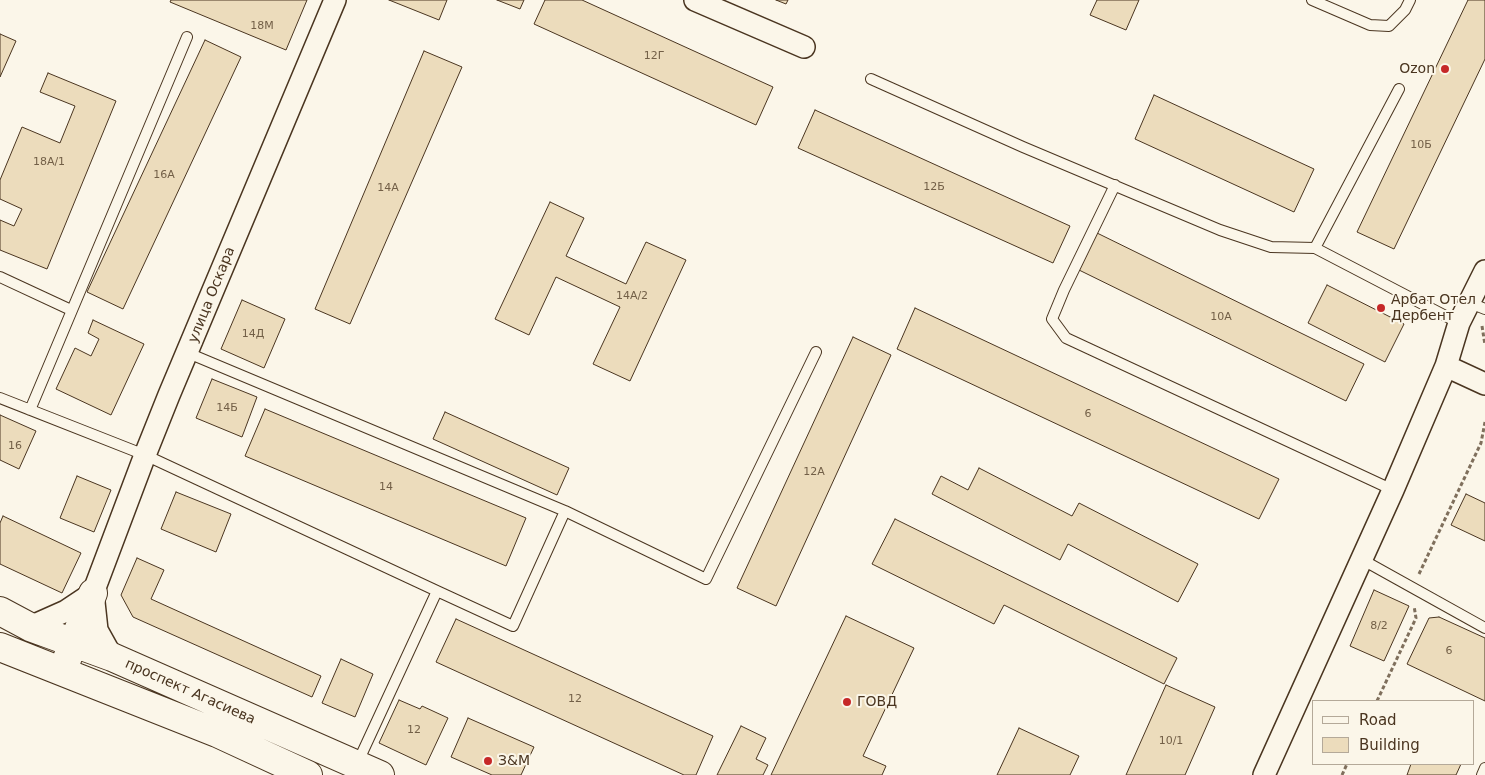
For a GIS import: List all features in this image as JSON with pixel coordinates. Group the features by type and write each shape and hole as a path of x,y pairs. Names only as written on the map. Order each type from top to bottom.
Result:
{"main road":[{"name":"улица Оскара","path":"61,672 93,593"},
{"name":"проспект Агасиева","path":"0,611 30,627 112,657 368,770"},
{"name":"проспект Агасиева","path":"0,647 217,733 308,775"}],"street":[{"name":"улица Оскара","path":"112,657 97,630 93,593 145,456 326,17 335,0"},
{"path":"695,0 804,47"},
{"path":"1264,775 1393,490 1446,366 1459,323 1478,306 1485,270"},
{"path":"1446,366 1485,384"},
{"path":"30,627 66,611 93,593"}],"lane":[{"path":"1312,0 1370,25 1389,26 1405,10 1410,0"},
{"path":"30,410 187,38"},
{"path":"871,79 1220,230 1271,247 1315,248 1459,323"},
{"path":"1315,248 1399,89"},
{"path":"1115,185 1052,319 1066,338 1393,490"},
{"path":"0,277 71,310"},
{"path":"188,353 565,512 706,579 816,352"},
{"path":"0,398 145,456 513,626 565,512"},
{"path":"1360,560 1485,628"},
{"path":"368,770 437,591"},
{"path":"1482,775 1485,768"}],"path":[{"path":"1377,700 1416,618 1412,588 1481,443 1485,422"}],"building":[{"path":"171,0 307,0 286,50 170,2"},
{"path":"389,0 447,0 439,20"},
{"path":"497,0 524,0 520,9"},
{"path":"545,0 582,0 773,87 756,125 534,24"},
{"path":"776,0 788,0 786,4"},
{"path":"1097,0 1139,0 1126,30 1090,15"},
{"path":"1468,0 1485,0 1485,59 1394,249 1357,232"},
{"path":"0,34 16,41 0,77"},
{"path":"205,40 241,57 123,309 87,292"},
{"path":"424,51 462,67 350,324 315,309"},
{"path":"48,73 116,101 47,269 0,250 0,220 14,226 22,209 0,199 0,180 22,127 60,143 75,106 40,92"},
{"path":"1154,95 1314,169 1294,212 1135,139"},
{"path":"815,110 1070,226 1053,263 798,148"},
{"path":"550,202 584,218 566,256 626,284 646,242 686,260 630,381 593,364 620,307 556,277 529,335 495,319"},
{"path":"1097,233 1364,364 1346,401 1079,270"},
{"path":"1327,285 1404,324 1385,362 1308,323"},
{"path":"242,300 285,319 264,368 221,349"},
{"path":"915,308 1279,479 1259,519 897,349"},
{"path":"93,320 144,344 111,415 56,389 75,348 91,356 99,339 88,333"},
{"path":"853,337 891,355 776,606 737,588"},
{"path":"212,379 257,397 242,437 196,418"},
{"path":"265,409 526,518 506,566 245,456"},
{"path":"445,412 569,468 557,495 433,439"},
{"path":"0,415 36,431 19,469 0,460"},
{"path":"979,468 1072,516 1079,503 1198,564 1178,602 1068,544 1060,560 932,494 941,476 968,490"},
{"path":"77,476 111,490 94,532 60,518"},
{"path":"176,492 231,514 216,552 161,529"},
{"path":"1466,494 1485,503 1485,541 1451,525"},
{"path":"3,516 81,553 62,593 0,564 0,523"},
{"path":"895,519 1177,658 1164,684 1004,605 994,624 872,564"},
{"path":"137,558 164,570 151,599 321,676 312,697 133,617 121,595"},
{"path":"1374,590 1409,606 1384,661 1350,646"},
{"name":"ГОВД","path":"846,616 914,648 863,756 886,766 882,775 771,775"},
{"path":"1439,617 1485,638 1485,701 1407,664 1429,618"},
{"path":"456,619 713,736 696,775 684,775 436,662"},
{"path":"341,659 373,674 355,717 322,703"},
{"path":"1166,685 1215,707 1185,775 1126,775"},
{"path":"399,700 420,709 422,706 448,718 426,765 379,743"},
{"path":"468,718 534,747 521,775 492,775 451,757"},
{"path":"741,726 766,738 756,759 768,765 763,775 717,775"},
{"path":"1019,728 1079,756 1070,775 997,775"},
{"path":"1411,765 1461,765 1456,775 1407,775"}],"place":[{"name":"Ozon","path":"1445,69"},
{"name":"Арбат Отел Дербент","path":"1381,308"},
{"name":"ГОВД","path":"847,702"},
{"name":"З&М","path":"488,761"}]}
